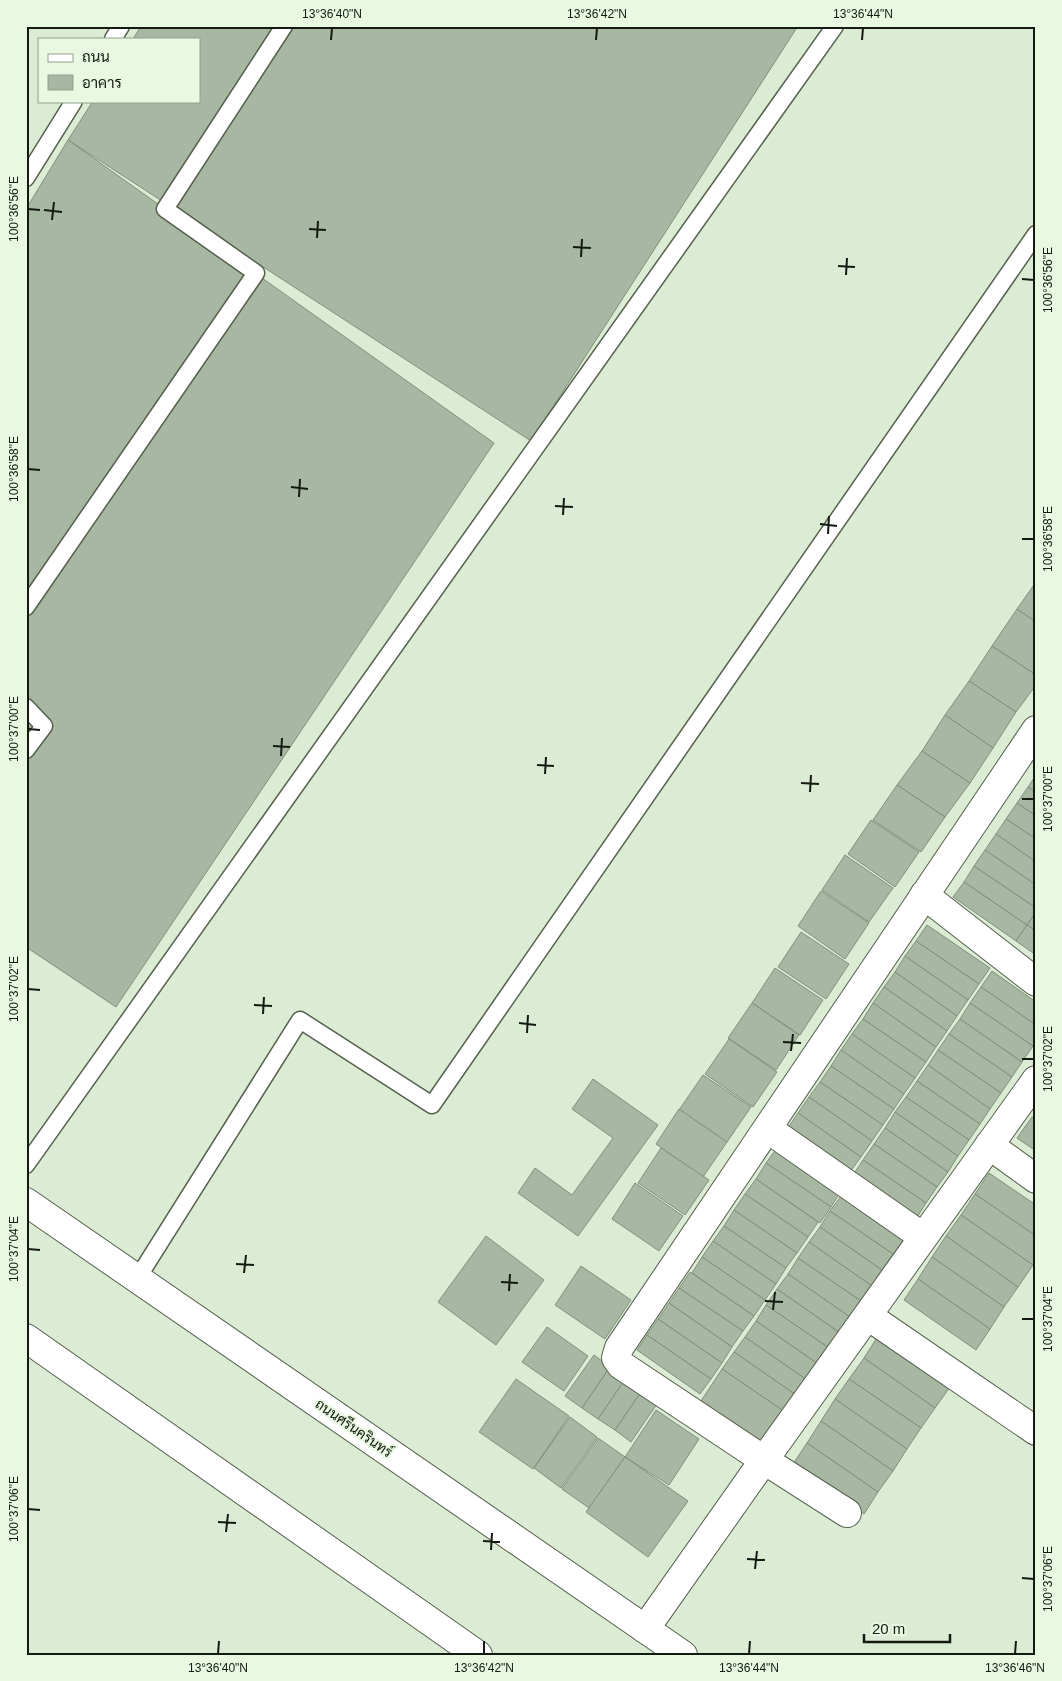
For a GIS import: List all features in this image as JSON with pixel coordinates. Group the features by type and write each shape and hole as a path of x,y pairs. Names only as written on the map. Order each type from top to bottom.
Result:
{"street":[{"path":"847,1513 621,1366 616,1358 619,1348 1036,730"},
{"path":"924,895 1036,982"},
{"path":"645,1629 1036,1080"},
{"path":"768,1129 923,1237"},
{"path":"989,1145 1036,1179"},
{"name":"ถนนศรีนครินทร์","path":"26,1202 683,1655"},
{"path":"868,1316 1036,1431"},
{"path":"26,1338 478,1655"}],"lane":[{"path":"114,38 121,26"},
{"path":"26,607 256,274 165,209 284,26"},
{"path":"26,1165 835,26"},
{"path":"26,178 73,102"},
{"path":"137,1279 300,1020 432,1105 1036,234"},
{"path":"26,707 44,726 26,750"}],"building":[{"path":"141,26 798,26 531,441 68,140 92,102 200,102 200,38 134,38"},
{"path":"68,140 494,443 116,1007 26,947 26,209"},
{"path":"1036,582 1036,622 1017,609"},
{"path":"1017,609 1036,622 1036,675 992,646"},
{"path":"992,646 1036,675 1036,685 1016,712 969,681"},
{"path":"969,681 1016,712 993,748 945,715"},
{"path":"945,715 993,748 970,783 922,751"},
{"path":"922,751 970,783 945,817 897,785"},
{"path":"1036,775 1036,793 1028,787"},
{"path":"897,785 945,817 921,852 873,820"},
{"path":"1028,787 1036,793 1036,816 1017,803"},
{"path":"1017,803 1036,816 1036,839 1006,819"},
{"path":"1006,819 1036,839 1036,862 996,834"},
{"path":"871,820 919,852 895,887 848,854"},
{"path":"996,834 1036,862 1036,885 985,850"},
{"path":"985,850 1036,885 1036,908 974,866"},
{"path":"845,855 893,888 869,922 822,890"},
{"path":"974,866 1036,908 1036,912 1027,925 964,882"},
{"path":"964,882 1027,925 1016,941 953,897"},
{"path":"821,891 869,923 845,959 798,926"},
{"path":"1036,912 1036,931 1027,925"},
{"path":"927,925 990,968 979,984 916,941"},
{"path":"1027,925 1036,931 1036,955 1016,941"},
{"path":"801,932 849,964 826,999 778,967"},
{"path":"916,941 979,984 968,1000 905,956"},
{"path":"905,956 968,1000 957,1016 895,972"},
{"path":"775,968 823,1000 800,1035 752,1003"},
{"path":"992,971 1036,1002 1036,1025 981,987"},
{"path":"895,972 957,1016 947,1031 884,987"},
{"path":"884,987 947,1031 936,1047 873,1003"},
{"path":"981,987 1036,1025 1036,1042 1033,1046 970,1003"},
{"path":"752,1003 799,1035 776,1070 728,1038"},
{"path":"873,1003 936,1047 926,1062 863,1019"},
{"path":"970,1003 1033,1046 1022,1062 960,1019"},
{"path":"863,1019 926,1062 915,1078 852,1034"},
{"path":"960,1019 1022,1062 1012,1077 949,1034"},
{"path":"852,1034 915,1078 904,1094 841,1050"},
{"path":"949,1034 1012,1077 1001,1093 938,1050"},
{"path":"729,1039 777,1072 753,1107 705,1074"},
{"path":"841,1050 904,1094 894,1109 831,1066"},
{"path":"938,1050 1001,1093 990,1109 928,1065"},
{"path":"928,1065 990,1109 980,1124 917,1081"},
{"path":"831,1066 894,1109 883,1125 820,1082"},
{"path":"703,1075 751,1107 727,1142 679,1110"},
{"path":"593,1079 658,1125 578,1236 518,1193 535,1168 572,1195 613,1138 572,1109"},
{"path":"917,1081 980,1124 969,1140 906,1097"},
{"path":"820,1082 883,1125 872,1141 809,1097"},
{"path":"809,1097 872,1141 861,1157 798,1113"},
{"path":"906,1097 969,1140 958,1156 895,1112"},
{"path":"679,1109 727,1142 703,1177 656,1144"},
{"path":"895,1112 958,1156 948,1172 885,1128"},
{"path":"798,1113 861,1157 850,1172 787,1129"},
{"path":"1032,1117 1036,1119 1036,1151 1017,1138"},
{"path":"885,1128 948,1172 937,1187 874,1144"},
{"path":"874,1144 937,1187 926,1203 863,1160"},
{"path":"661,1148 709,1180 685,1215 638,1183"},
{"path":"777,1148 841,1191 831,1207 766,1163"},
{"path":"863,1160 926,1203 916,1219 853,1175"},
{"path":"766,1163 831,1207 820,1223 756,1179"},
{"path":"989,1173 1036,1205 1036,1236 975,1194"},
{"path":"756,1179 818,1222 808,1237 745,1194"},
{"path":"635,1183 683,1216 659,1251 612,1219"},
{"path":"745,1194 808,1237 797,1253 734,1210"},
{"path":"975,1194 1036,1236 1036,1260 1033,1265 961,1215"},
{"path":"841,1196 904,1239 893,1254 830,1211"},
{"path":"734,1210 797,1253 786,1268 724,1226"},
{"path":"830,1211 893,1254 882,1270 820,1227"},
{"path":"961,1215 1033,1265 1018,1287 946,1236"},
{"path":"724,1226 786,1268 776,1284 713,1241"},
{"path":"820,1227 882,1270 872,1286 809,1242"},
{"path":"486,1236 544,1280 496,1345 438,1302"},
{"path":"946,1236 1018,1287 1004,1307 932,1257"},
{"path":"713,1241 776,1284 765,1300 702,1257"},
{"path":"809,1242 872,1286 861,1301 798,1258"},
{"path":"702,1257 765,1300 754,1316 692,1273"},
{"path":"932,1257 1004,1307 990,1329 918,1279"},
{"path":"798,1258 861,1301 850,1317 788,1274"},
{"path":"581,1266 631,1300 605,1339 555,1305"},
{"path":"690,1272 754,1316 743,1331 679,1288"},
{"path":"788,1274 850,1317 840,1333 777,1289"},
{"path":"918,1279 990,1329 976,1350 904,1300"},
{"path":"679,1288 743,1331 732,1347 669,1303"},
{"path":"777,1289 840,1333 829,1348 766,1305"},
{"path":"669,1303 732,1347 722,1363 658,1319"},
{"path":"766,1305 829,1348 818,1364 756,1321"},
{"path":"658,1319 722,1363 711,1379 647,1335"},
{"path":"756,1321 818,1364 807,1380 745,1337"},
{"path":"547,1327 588,1356 564,1391 522,1362"},
{"path":"647,1335 711,1379 700,1394 637,1350"},
{"path":"878,1336 950,1387 935,1408 864,1358"},
{"path":"745,1337 807,1380 796,1395 734,1352"},
{"path":"734,1352 796,1395 785,1412 722,1369"},
{"path":"594,1355 610,1367 582,1408 565,1396"},
{"path":"864,1358 935,1408 921,1428 849,1379"},
{"path":"610,1367 626,1378 598,1419 582,1408"},
{"path":"722,1369 785,1412 763,1445 701,1401"},
{"path":"626,1378 643,1389 615,1430 598,1419"},
{"path":"516,1379 569,1416 533,1469 479,1432"},
{"path":"849,1379 921,1428 907,1449 835,1399"},
{"path":"643,1389 659,1401 631,1442 615,1430"},
{"path":"835,1399 907,1449 893,1471 821,1421"},
{"path":"656,1410 699,1439 669,1485 625,1457"},
{"path":"570,1417 597,1437 561,1488 534,1468"},
{"path":"821,1421 893,1471 878,1492 807,1443"},
{"path":"598,1438 625,1457 589,1508 562,1489"},
{"path":"807,1443 878,1492 864,1514 793,1464"},
{"path":"625,1457 688,1501 648,1557 586,1512"}]}
